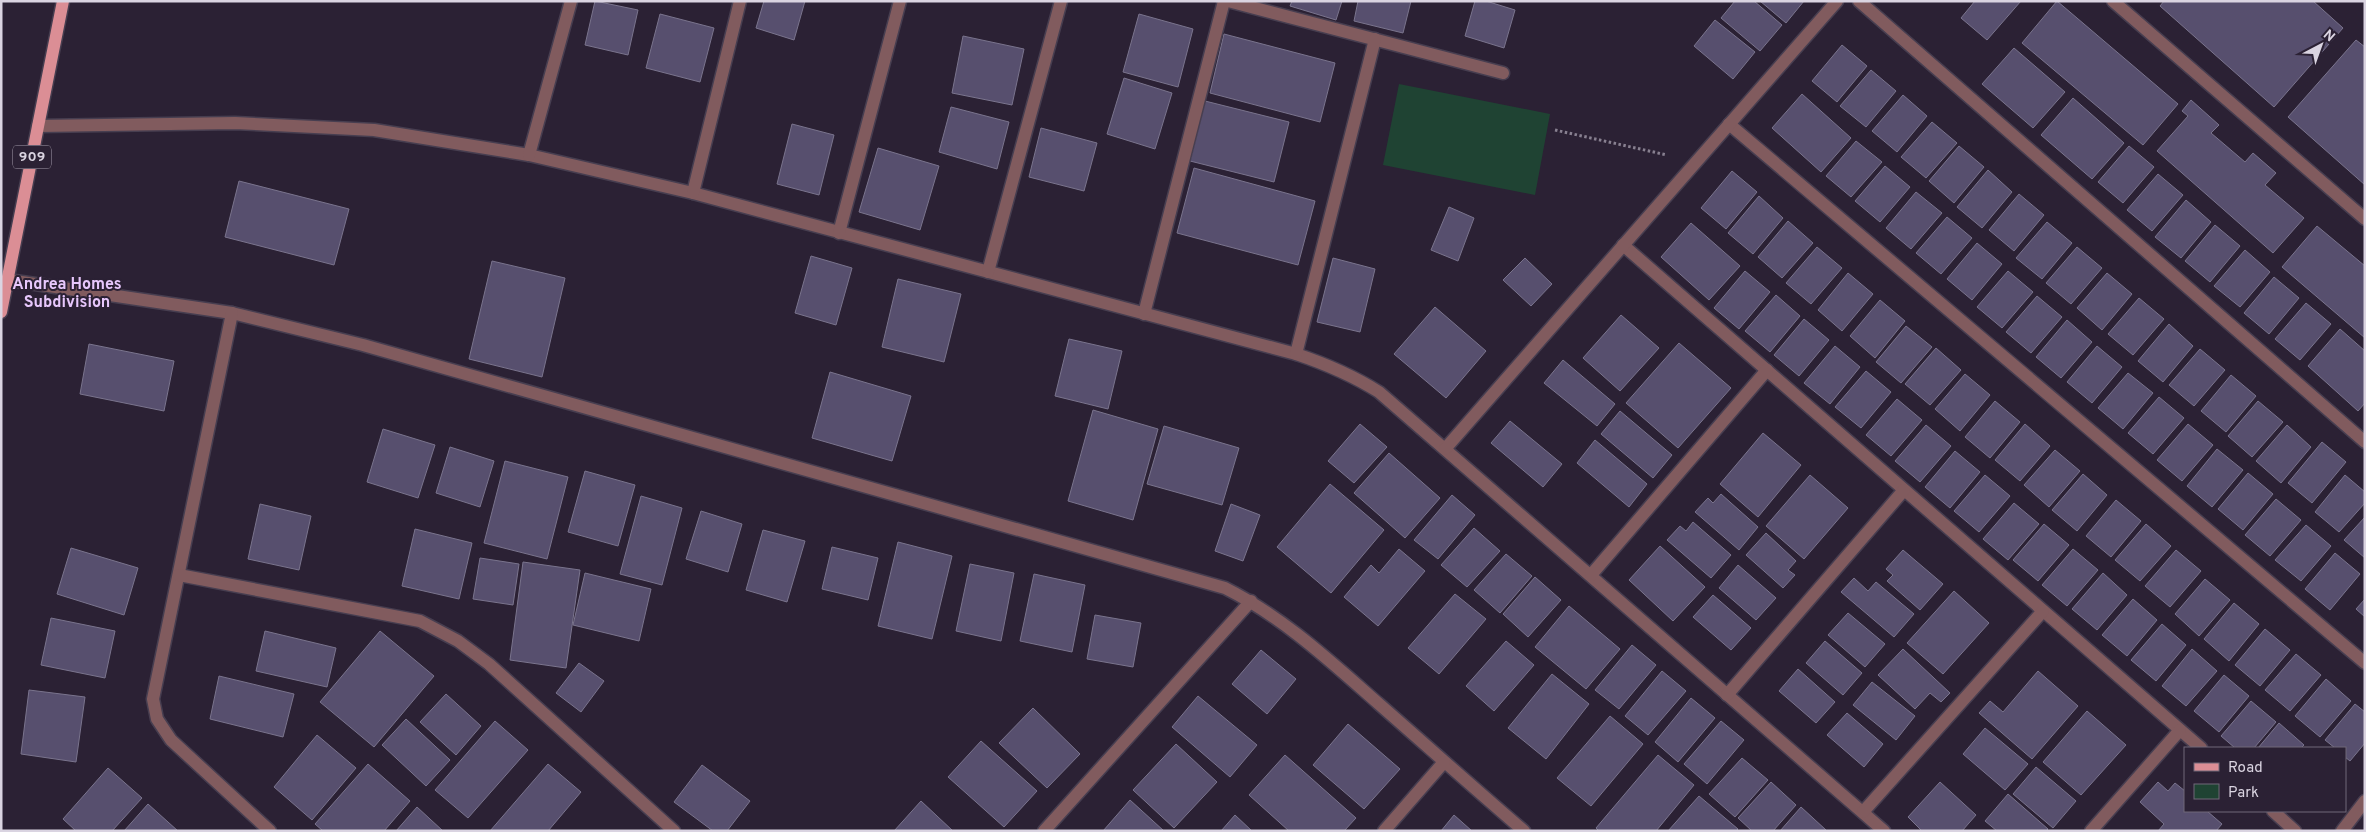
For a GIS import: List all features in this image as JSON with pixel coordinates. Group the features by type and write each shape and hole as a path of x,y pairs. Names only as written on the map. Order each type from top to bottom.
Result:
{"main road":[{"name":"909","path":"1,312 63,1"}],"street":[{"path":"529,155 571,1"},
{"path":"693,194 740,1"},
{"path":"839,233 900,1"},
{"path":"988,272 1061,1"},
{"path":"1144,314 1224,1"},
{"path":"1228,1 1503,73"},
{"path":"1445,449 1837,1"},
{"path":"1859,1 2365,442"},
{"path":"2112,1 2365,219"},
{"path":"1296,354 1375,39"},
{"path":"38,126 235,123 374,130 529,155 693,194 1296,354 1352,375 1379,392 1884,831"},
{"path":"1729,124 2365,663"},
{"path":"1623,245 2200,747"},
{"path":"8,280 232,313 373,348 1225,588 1250,600 1276,617 1325,656 1524,831"},
{"path":"232,313 153,699 157,720 171,740 190,760 270,831"},
{"path":"1591,575 1767,370"},
{"path":"1727,695 1904,490"},
{"path":"178,575 420,621 458,641 489,664 674,831"},
{"path":"1044,831 1250,600"},
{"path":"1863,812 2044,611"},
{"path":"2091,831 2180,730"},
{"path":"1384,831 1444,762"},
{"path":"2342,831 2365,801"},
{"path":"2274,812 2296,831"}],"path":[{"path":"1556,130 1697,162"}],"green space":[{"path":"1399,84 1550,114 1535,195 1383,165"}],"building":[{"path":"595,1 638,10 628,55 585,45"},
{"path":"764,1 805,1 794,40 756,28"},
{"path":"1292,1 1342,1 1336,20 1290,6"},
{"path":"1358,1 1411,1 1403,33 1354,21"},
{"path":"1475,1 1486,1 1515,10 1504,48 1465,36"},
{"path":"1735,1 1754,1 1782,25 1760,51 1721,18"},
{"path":"1760,1 1804,1 1786,23"},
{"path":"1975,1 2021,1 1987,40 1961,18"},
{"path":"2057,1 2178,104 2143,145 2022,43"},
{"path":"2164,1 2313,1 2343,28 2274,107 2160,6"},
{"path":"660,14 714,28 700,82 646,68"},
{"path":"1139,14 1193,29 1178,87 1123,72"},
{"path":"1715,20 1755,52 1733,79 1694,46"},
{"path":"1224,34 1335,63 1320,122 1210,93"},
{"path":"963,36 1024,49 1012,105 952,93"},
{"path":"2356,40 2365,47 2365,185 2288,117"},
{"path":"1842,45 1867,66 1837,102 1812,81"},
{"path":"2014,48 2065,92 2033,128 1982,84"},
{"path":"1871,70 1896,91 1866,127 1840,106"},
{"path":"1124,78 1172,93 1155,149 1107,134"},
{"path":"1802,94 1851,138 1821,172 1772,128"},
{"path":"1903,95 1927,116 1897,152 1872,131"},
{"path":"2073,98 2124,143 2092,179 2041,135"},
{"path":"2191,100 2219,125 2211,133 2245,162 2253,153 2276,173 2265,185 2304,218 2273,253 2157,151 2188,116 2182,111"},
{"path":"1205,101 1289,122 1274,182 1190,161"},
{"path":"951,107 1009,122 997,169 939,152"},
{"path":"1932,122 1957,143 1926,178 1901,157"},
{"path":"792,124 834,135 819,195 777,184"},
{"path":"1041,128 1097,143 1084,191 1029,177"},
{"path":"1856,141 1882,162 1851,197 1826,176"},
{"path":"1959,146 1984,167 1954,203 1929,181"},
{"path":"2129,146 2154,167 2123,203 2098,182"},
{"path":"878,148 939,166 920,230 859,212"},
{"path":"1885,166 1910,187 1880,222 1855,201"},
{"path":"1194,168 1315,201 1298,265 1177,233"},
{"path":"1988,170 2012,192 1982,228 1957,207"},
{"path":"1732,171 1757,192 1726,229 1701,208"},
{"path":"2158,174 2183,195 2152,231 2127,210"},
{"path":"239,181 349,209 334,265 225,237"},
{"path":"1916,192 1942,213 1911,249 1886,228"},
{"path":"2019,194 2044,215 2014,251 1989,230"},
{"path":"1759,196 1783,218 1753,254 1728,233"},
{"path":"2186,200 2211,222 2181,258 2155,237"},
{"path":"1449,207 1474,218 1458,261 1431,250"},
{"path":"1947,217 1972,238 1941,274 1916,253"},
{"path":"1788,221 1813,243 1782,278 1758,257"},
{"path":"2047,222 2072,243 2042,279 2016,258"},
{"path":"1691,223 1740,266 1709,300 1661,257"},
{"path":"2215,225 2240,246 2210,282 2185,261"},
{"path":"2317,226 2365,266 2365,338 2282,267"},
{"path":"1977,243 2002,264 1972,300 1947,279"},
{"path":"1817,247 1842,268 1811,304 1786,283"},
{"path":"2077,247 2102,268 2071,304 2046,283"},
{"path":"2245,250 2270,272 2240,307 2214,286"},
{"path":"811,256 852,268 836,325 795,313"},
{"path":"1333,258 1375,269 1360,332 1317,322"},
{"path":"1525,258 1552,284 1531,306 1503,280"},
{"path":"492,261 565,278 542,377 469,359"},
{"path":"1745,271 1770,292 1739,329 1714,308"},
{"path":"2008,271 2033,292 2002,328 1977,307"},
{"path":"1848,273 1873,294 1842,331 1818,310"},
{"path":"2107,273 2132,294 2102,330 2077,308"},
{"path":"2274,277 2299,298 2269,334 2244,313"},
{"path":"898,279 961,294 944,362 882,347"},
{"path":"1776,295 1800,316 1770,352 1745,331"},
{"path":"2037,296 2062,317 2031,353 2006,332"},
{"path":"2139,298 2164,319 2133,355 2108,334"},
{"path":"1880,300 1905,321 1875,358 1850,336"},
{"path":"2306,303 2331,324 2300,360 2275,339"},
{"path":"1435,307 1486,351 1446,398 1394,354"},
{"path":"1621,315 1659,348 1620,391 1583,358"},
{"path":"1804,319 1829,340 1799,376 1774,355"},
{"path":"2067,320 2092,342 2061,378 2036,357"},
{"path":"2169,324 2193,346 2163,382 2138,361"},
{"path":"1906,326 1932,347 1901,383 1876,362"},
{"path":"2340,329 2365,351 2365,403 2358,411 2308,366"},
{"path":"1069,339 1122,351 1108,409 1055,396"},
{"path":"1679,343 1731,388 1678,448 1626,403"},
{"path":"89,344 174,361 164,411 80,394"},
{"path":"1835,346 1860,367 1830,404 1804,383"},
{"path":"2097,346 2122,367 2092,403 2067,382"},
{"path":"1936,348 1961,370 1930,405 1905,384"},
{"path":"2200,349 2225,370 2194,406 2169,385"},
{"path":"1563,360 1615,404 1597,426 1544,383"},
{"path":"1866,371 1891,392 1861,428 1835,407"},
{"path":"830,372 911,396 892,461 812,438"},
{"path":"2128,373 2153,393 2123,429 2098,408"},
{"path":"1965,374 1990,395 1960,431 1935,409"},
{"path":"2231,375 2256,396 2226,432 2201,411"},
{"path":"2159,397 2184,418 2153,454 2128,433"},
{"path":"1897,399 1922,420 1891,456 1866,435"},
{"path":"1995,401 2020,422 1990,458 1965,437"},
{"path":"2258,401 2283,422 2252,457 2228,436"},
{"path":"1093,410 1158,429 1133,520 1068,501"},
{"path":"1620,411 1672,455 1653,478 1601,434"},
{"path":"1510,421 1562,464 1543,487 1491,443"},
{"path":"1360,424 1387,447 1354,483 1328,461"},
{"path":"2025,424 2050,446 2020,481 1995,460"},
{"path":"2188,424 2213,445 2182,481 2157,460"},
{"path":"1926,425 1951,446 1920,482 1895,461"},
{"path":"2287,425 2311,447 2281,483 2256,461"},
{"path":"1164,426 1239,448 1222,505 1147,484"},
{"path":"383,429 435,445 418,498 367,482"},
{"path":"1763,433 1801,465 1758,517 1720,484"},
{"path":"1595,440 1647,484 1629,507 1577,463"},
{"path":"2322,442 2346,462 2312,503 2288,483"},
{"path":"450,447 494,461 480,507 436,493"},
{"path":"2217,449 2243,470 2212,507 2187,486"},
{"path":"2055,450 2080,471 2049,507 2024,485"},
{"path":"1955,451 1980,472 1950,508 1925,487"},
{"path":"1389,453 1440,498 1405,538 1354,493"},
{"path":"505,461 568,477 547,559 484,543"},
{"path":"585,471 635,485 618,546 568,532"},
{"path":"2248,473 2273,494 2243,530 2218,509"},
{"path":"2083,474 2107,495 2077,531 2052,510"},
{"path":"1810,475 1848,508 1804,559 1766,526"},
{"path":"1985,475 2010,496 1979,532 1954,511"},
{"path":"2345,475 2365,492 2365,503 2339,532 2315,512"},
{"path":"1330,484 1384,530 1331,593 1277,547"},
{"path":"1721,494 1758,527 1739,550 1695,512 1708,498 1713,503"},
{"path":"1452,495 1475,515 1438,559 1414,540"},
{"path":"641,496 682,508 662,585 620,574"},
{"path":"2276,499 2301,520 2270,556 2245,535"},
{"path":"2116,500 2141,521 2111,557 2086,536"},
{"path":"2014,503 2039,524 2008,560 1983,539"},
{"path":"260,504 311,516 299,570 248,559"},
{"path":"1231,504 1260,515 1243,561 1215,551"},
{"path":"701,511 742,524 728,572 686,559"},
{"path":"2365,517 2365,558 2344,540"},
{"path":"1693,522 1731,555 1711,578 1667,540 1680,526 1686,531"},
{"path":"2044,524 2069,545 2038,581 2013,560"},
{"path":"2146,524 2171,546 2140,581 2115,560"},
{"path":"2306,525 2331,546 2301,581 2275,560"},
{"path":"1474,528 1500,551 1467,587 1441,565"},
{"path":"415,529 472,543 459,599 402,586"},
{"path":"763,530 805,541 787,602 746,590"},
{"path":"1766,533 1796,561 1788,570 1795,575 1783,588 1746,555"},
{"path":"898,542 952,556 932,639 878,626"},
{"path":"1660,546 1705,587 1673,621 1629,580"},
{"path":"832,547 878,558 868,600 822,589"},
{"path":"71,548 138,568 124,615 57,594"},
{"path":"1399,549 1425,571 1378,626 1344,597 1371,565 1379,573"},
{"path":"2073,549 2098,570 2067,606 2042,585"},
{"path":"1903,550 1943,584 1920,610 1887,581 1893,575 1886,569"},
{"path":"2176,550 2201,571 2170,607 2145,586"},
{"path":"2335,553 2360,574 2330,610 2305,589"},
{"path":"1506,554 1532,576 1500,613 1474,590"},
{"path":"480,558 519,564 513,605 473,599"},
{"path":"523,562 580,570 566,668 510,660"},
{"path":"970,564 1014,573 1001,641 956,631"},
{"path":"1738,565 1776,598 1756,620 1719,588"},
{"path":"585,573 651,589 639,641 573,625"},
{"path":"2103,573 2127,595 2097,630 2072,609"},
{"path":"1034,574 1085,585 1072,652 1020,641"},
{"path":"1535,577 1561,600 1528,637 1503,614"},
{"path":"1854,578 1868,591 1876,582 1914,614 1894,637 1841,592"},
{"path":"2205,579 2230,600 2199,636 2175,614"},
{"path":"1954,591 1989,623 1943,674 1907,643"},
{"path":"1455,594 1486,619 1439,674 1408,648"},
{"path":"1713,595 1751,628 1731,650 1693,617"},
{"path":"2133,599 2157,620 2127,656 2102,635"},
{"path":"2365,599 2365,617 2356,609"},
{"path":"2234,603 2259,624 2229,661 2204,639"},
{"path":"1569,606 1620,649 1586,689 1535,647"},
{"path":"1848,613 1885,644 1865,667 1828,635"},
{"path":"1095,615 1141,623 1133,667 1087,659"},
{"path":"51,618 115,631 105,678 41,665"},
{"path":"2162,624 2186,645 2156,681 2131,660"},
{"path":"2265,629 2290,650 2260,686 2235,665"},
{"path":"265,631 336,648 327,687 256,671"},
{"path":"380,631 434,676 374,747 320,702"},
{"path":"1506,641 1534,665 1494,711 1466,686"},
{"path":"1825,641 1862,673 1843,695 1806,663"},
{"path":"1632,645 1656,665 1619,709 1595,690"},
{"path":"1903,649 1950,693 1941,702 1930,693 1915,709 1878,675"},
{"path":"2192,649 2217,671 2186,706 2162,686"},
{"path":"1261,650 1296,679 1267,714 1232,684"},
{"path":"2296,654 2321,675 2290,711 2265,690"},
{"path":"579,663 604,681 581,712 556,693"},
{"path":"1798,669 1835,702 1816,723 1779,691"},
{"path":"1662,671 1686,691 1648,735 1625,716"},
{"path":"2038,671 2078,706 2032,759 1979,713 1990,701 2003,712"},
{"path":"1552,674 1589,704 1546,759 1508,728"},
{"path":"2224,675 2249,696 2219,732 2194,711"},
{"path":"219,676 294,694 283,737 210,719"},
{"path":"2326,679 2351,701 2320,737 2295,716"},
{"path":"1872,682 1915,716 1896,740 1853,705"},
{"path":"29,690 85,697 76,762 21,754"},
{"path":"446,694 481,726 456,755 420,722"},
{"path":"1198,696 1257,745 1230,777 1172,727"},
{"path":"1691,698 1715,718 1678,762 1655,742"},
{"path":"2251,701 2276,722 2255,747 2234,747 2221,736"},
{"path":"2355,704 2365,712 2365,743 2350,761 2346,758 2346,747 2334,747 2325,740"},
{"path":"1033,708 1080,754 1047,788 999,743"},
{"path":"2087,711 2126,745 2081,795 2043,762"},
{"path":"1847,713 1883,744 1864,767 1827,735"},
{"path":"1610,716 1643,744 1591,806 1557,778"},
{"path":"406,719 450,760 426,786 382,745"},
{"path":"495,721 528,750 468,818 435,790"},
{"path":"1721,721 1744,740 1707,784 1684,764"},
{"path":"2279,723 2304,745 2302,747 2259,747"},
{"path":"1348,724 1400,769 1364,809 1313,765"},
{"path":"1985,728 2028,764 2005,790 1963,754"},
{"path":"317,735 356,768 312,820 274,787"},
{"path":"981,741 1037,791 1004,827 948,777"},
{"path":"1176,744 1217,782 1174,828 1133,790"},
{"path":"1285,755 1356,818 1344,831 1289,831 1249,795"},
{"path":"1658,755 1694,785 1656,831 1599,831 1596,828"},
{"path":"1742,758 1768,780 1735,817 1709,794"},
{"path":"368,764 410,801 384,831 323,831 315,824"},
{"path":"548,764 581,792 548,831 490,831"},
{"path":"702,765 750,801 727,831 713,831 674,802"},
{"path":"2036,767 2076,801 2053,828 2013,794"},
{"path":"108,768 142,798 112,831 76,831 63,819"},
{"path":"1771,782 1796,805 1773,831 1752,831 1738,818"},
{"path":"1940,782 1976,815 1962,831 1922,831 1908,817"},
{"path":"2158,782 2168,791 2175,783 2184,790 2184,812 2208,812 2222,824 2216,831 2158,831 2164,824 2140,802"},
{"path":"2008,794 2048,829 2046,831 1997,831 1985,821"},
{"path":"1699,796 1738,829 1736,831 1668,831"},
{"path":"1130,800 1164,831 1103,831"},
{"path":"921,801 953,831 894,831"},
{"path":"148,804 178,831 124,831"},
{"path":"417,807 443,831 396,831"},
{"path":"1801,807 1826,830 1780,831"},
{"path":"1235,815 1252,831 1221,831"},
{"path":"1454,815 1472,831 1441,831"}],"district":[{"name":"Andrea Homes Subdivision","path":"67,294"}]}
